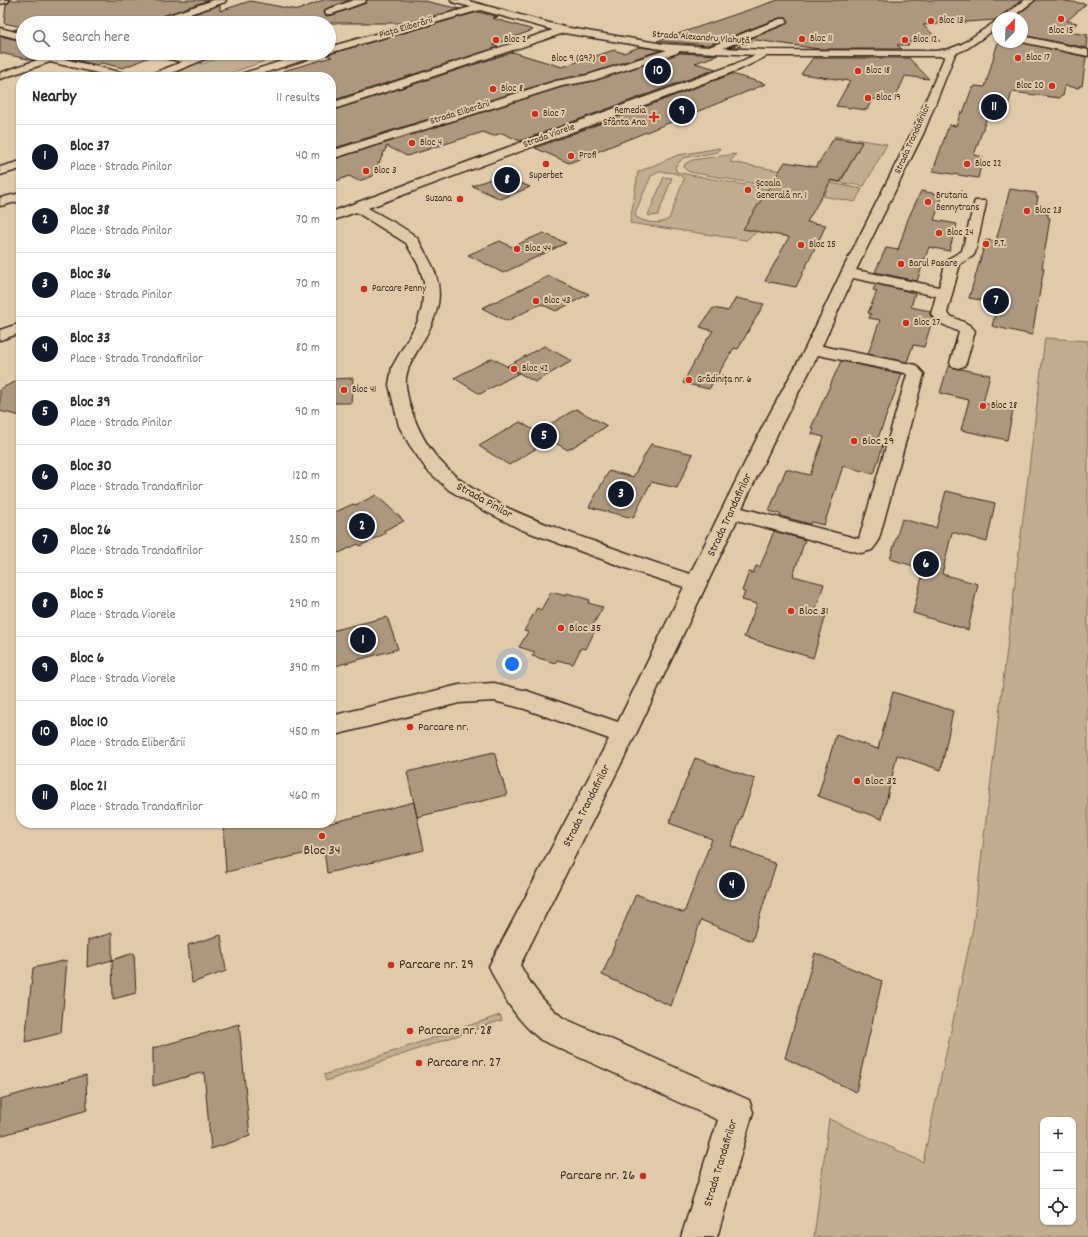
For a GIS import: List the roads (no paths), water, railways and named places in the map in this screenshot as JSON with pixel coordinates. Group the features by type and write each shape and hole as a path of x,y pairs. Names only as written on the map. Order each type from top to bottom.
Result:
{"street":[{"path":"0,1 5,0"},
{"path":"175,16 222,0"},
{"path":"328,12 362,0"},
{"name":"Strada Alexandru Vlahuță","path":"455,0 482,6 564,30 622,41 681,48 766,53 935,54 951,52"},
{"path":"1014,12 1031,0"},
{"name":"Piața Eliberării","path":"336,48 497,2"},
{"path":"705,50 783,21"},
{"path":"336,105 564,30"},
{"path":"0,31 16,35"},
{"path":"951,52 992,33"},
{"path":"1028,40 1088,53"},
{"name":"Strada Eliberării","path":"336,153 452,115 560,83 590,78 681,48"},
{"name":"Strada Trandafirilor","path":"699,1237 737,1112 552,1029 536,1017 521,997 504,966 624,734 772,426 813,348 848,273 918,132 951,52"},
{"name":"Strada Viorele","path":"336,215 737,67 766,53"},
{"path":"0,76 47,60"},
{"path":"54,60 106,72"},
{"path":"187,60 192,61"},
{"path":"257,72 295,60"},
{"path":"165,72 192,61"},
{"path":"0,171 16,166"},
{"path":"0,202 16,198"},
{"path":"958,363 967,331 962,327 945,320 939,314 953,262 968,253 980,204"},
{"name":"Strada Pinilor","path":"357,207 411,240 428,271 431,282 430,308 425,323 400,367 397,385 408,426 418,444 434,466 456,486 527,524 642,566 697,584"},
{"path":"848,273 944,293"},
{"path":"0,335 16,330"},
{"path":"731,512 861,546 868,542 916,374 910,369 813,348"},
{"path":"336,725 459,694 494,692 527,700 624,734"}],"place":[{"name":"Bloc 15","path":"1061,19"},
{"name":"Bloc 13","path":"931,21"},
{"name":"Bloc 11","path":"802,39"},
{"name":"Bloc 2","path":"496,40"},
{"name":"Bloc 12","path":"905,40"},
{"name":"Bloc 17","path":"1018,58"},
{"name":"Bloc 9 (G9?)","path":"603,59"},
{"name":"Bloc 10","path":"658,71"},
{"name":"Bloc 18","path":"858,71"},
{"name":"Bloc 20","path":"1052,86"},
{"name":"Bloc 8","path":"493,89"},
{"name":"Bloc 19","path":"868,98"},
{"name":"Bloc 21","path":"994,107"},
{"name":"Bloc 6","path":"682,111"},
{"name":"Bloc 7","path":"535,114"},
{"name":"Remedia Sfânta Ana","path":"654,117"},
{"name":"Bloc 4","path":"412,143"},
{"name":"Profi","path":"571,156"},
{"name":"Superbet","path":"546,164"},
{"name":"Bloc 22","path":"967,164"},
{"name":"Bloc 3","path":"366,171"},
{"name":"Bloc 5","path":"507,180"},
{"name":"Școala Generală nr. 1","path":"748,190"},
{"name":"Suzana","path":"460,199"},
{"name":"Brutaria Bennytrans","path":"928,202"},
{"name":"Bloc 23","path":"1027,211"},
{"name":"Bloc 24","path":"939,233"},
{"name":"P.T.","path":"986,244"},
{"name":"Bloc 25","path":"801,245"},
{"name":"Bloc 44","path":"517,249"},
{"name":"Barul Pasare","path":"901,264"},
{"name":"Parcare Penny","path":"364,289"},
{"name":"Bloc 43","path":"536,301"},
{"name":"Bloc 26","path":"996,301"},
{"name":"Bloc 27","path":"906,323"},
{"name":"Bloc 42","path":"514,369"},
{"name":"Grădinița nr. 6","path":"689,380"},
{"name":"Bloc 41","path":"344,390"},
{"name":"Bloc 28","path":"983,406"},
{"name":"Bloc 39","path":"544,436"},
{"name":"Bloc 29","path":"854,441"},
{"name":"Bloc 36","path":"621,494"},
{"name":"Bloc 38","path":"362,526"},
{"name":"Bloc 30","path":"926,564"},
{"name":"Bloc 31","path":"791,611"},
{"name":"Bloc 35","path":"561,628"},
{"name":"Bloc 37","path":"363,640"},
{"name":"Parcare nr.","path":"410,727"},
{"name":"Bloc 32","path":"857,781"},
{"name":"Bloc 34","path":"322,836"},
{"name":"Bloc 33","path":"732,885"},
{"name":"Parcare nr. 29","path":"391,965"},
{"name":"Parcare nr. 28","path":"410,1031"},
{"name":"Parcare nr. 27","path":"419,1063"},
{"name":"Parcare nr. 26","path":"643,1176"}]}
